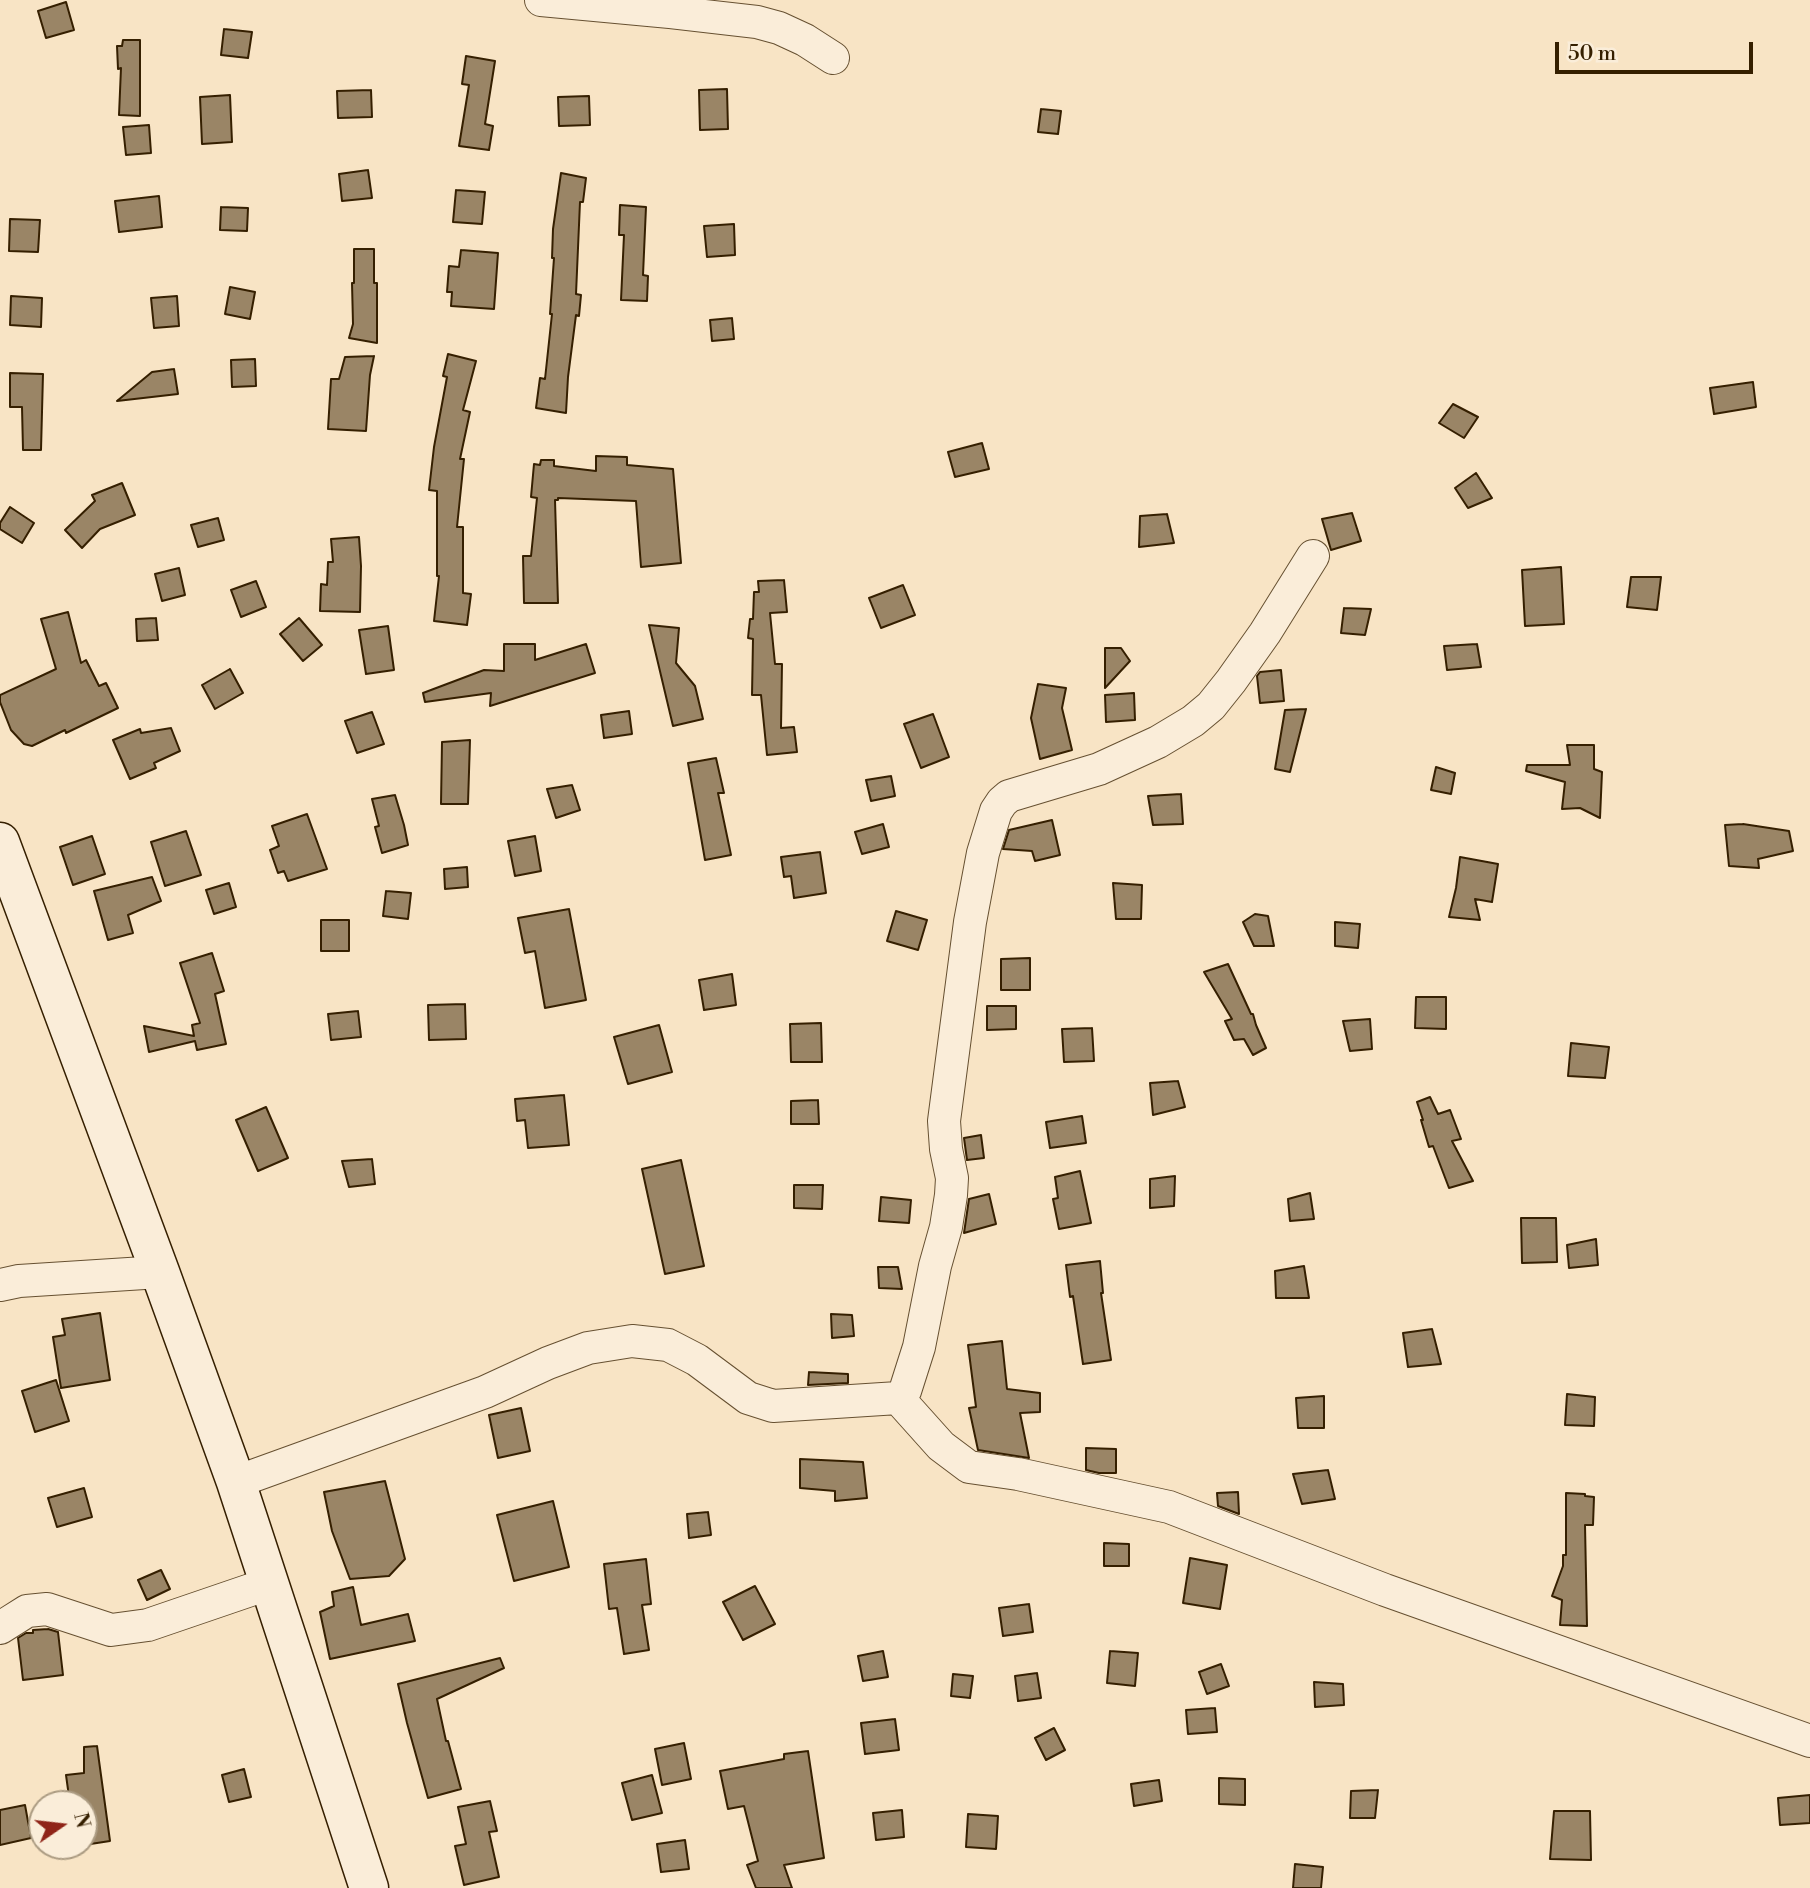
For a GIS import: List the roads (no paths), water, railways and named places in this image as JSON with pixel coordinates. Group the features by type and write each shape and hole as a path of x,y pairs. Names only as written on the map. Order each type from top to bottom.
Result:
{"main road":[{"path":"0,842 236,1482 369,1888"}],"street":[{"path":"541,0 757,22 779,28 805,40 833,58"},
{"path":"236,1482 485,1392 588,1348 632,1341 668,1345 697,1360 748,1398 773,1406 898,1398 910,1380 946,1227 952,1178 943,1130 945,1110 970,922 983,853 996,811 1009,796 1099,769 1157,742 1193,721 1211,706 1231,681 1265,633 1313,556"},
{"path":"0,1285 19,1280 160,1272"},
{"path":"898,1398 941,1446 969,1466 1169,1507 1385,1590 1810,1741"},
{"path":"0,1628 27,1611 47,1609 111,1630 148,1625 268,1584"}]}
